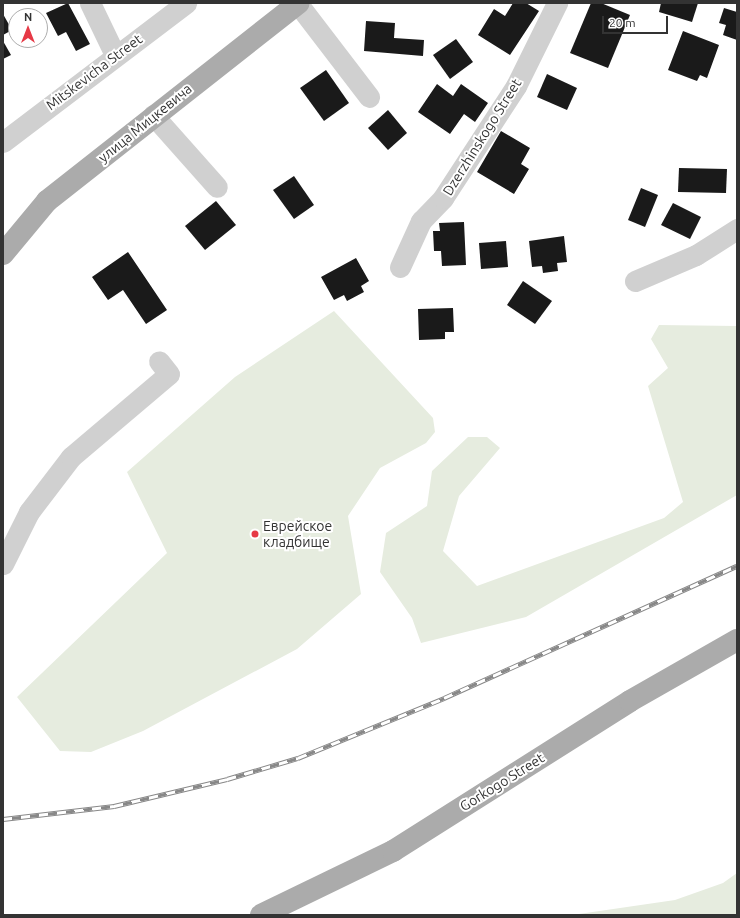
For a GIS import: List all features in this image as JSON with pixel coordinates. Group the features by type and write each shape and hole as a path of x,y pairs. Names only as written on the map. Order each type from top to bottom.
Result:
{"main road":[{"name":"улица Мицкевича","path":"3,254 47,202 153,115 299,3"},
{"name":"Gorkogo Street","path":"262,915 394,851 630,701 737,640"}],"street":[{"path":"90,3 115,55"},
{"name":"Mitskevicha Street","path":"3,142 115,55 186,3"},
{"path":"299,3 369,97"},
{"name":"Dzerzhinskogo Street","path":"400,267 421,221 444,198 516,86 557,3"},
{"path":"153,115 217,188"},
{"path":"635,281 696,255 737,229"},
{"path":"3,564 29,512 71,457 169,374 159,362"}],"shaded area":[{"name":"Еврейское кладбище","path":"334,311 433,418 435,432 426,443 380,468 348,516 361,594 297,649 143,731 91,752 60,751 17,697 167,553 127,472 235,377"},
{"path":"659,325 737,326 737,495 526,617 421,643 412,618 380,572 386,533 427,506 432,471 468,437 487,437 500,448 459,496 443,551 477,586 664,518 683,502 648,386 668,368 651,339"},
{"path":"737,873 737,915 572,915 675,900 723,883"}],"building":[{"path":"68,3 90,44 76,51 66,32 58,36 48,17 48,12"},
{"path":"513,3 526,3 539,11 510,55 478,35 494,9 505,16"},
{"path":"591,3 601,3 630,15 608,68 570,53"},
{"path":"661,3 698,3 692,22 659,12"},
{"path":"724,8 737,12 737,40 723,35 726,25 719,23"},
{"path":"3,14 8,23 8,32 3,35"},
{"path":"366,21 395,23 394,38 424,40 423,56 364,51"},
{"path":"683,31 719,45 707,78 700,75 697,81 668,70"},
{"path":"456,39 473,62 450,79 433,55"},
{"path":"3,41 11,55 3,59"},
{"path":"326,70 349,103 324,121 300,88"},
{"path":"547,74 577,88 567,110 537,97"},
{"path":"437,84 453,96 461,84 488,103 475,122 464,114 450,134 418,112"},
{"path":"388,110 407,133 388,150 368,128"},
{"path":"501,131 530,148 521,164 529,169 514,194 477,172"},
{"path":"679,168 727,169 726,193 678,192"},
{"path":"294,176 314,205 294,219 273,190"},
{"path":"641,188 658,195 645,227 628,220"},
{"path":"216,201 236,225 205,250 185,226"},
{"path":"673,203 701,217 690,239 661,225"},
{"path":"464,222 466,265 442,266 441,251 434,251 433,231 440,231 439,223"},
{"path":"564,236 567,262 557,263 558,271 543,273 542,266 532,267 529,241"},
{"path":"506,241 508,267 481,269 479,243"},
{"path":"128,252 167,310 146,324 123,290 108,300 92,277"},
{"path":"356,258 369,281 361,286 364,292 347,301 344,295 334,300 321,277"},
{"path":"523,281 552,301 535,324 507,305"},
{"path":"453,308 454,332 445,332 445,339 419,340 418,309"}],"railway":[{"path":"3,819 114,806 227,779 298,758 444,698 737,566"}],"place":[{"name":"Еврейское кладбище","path":"255,534"}]}
